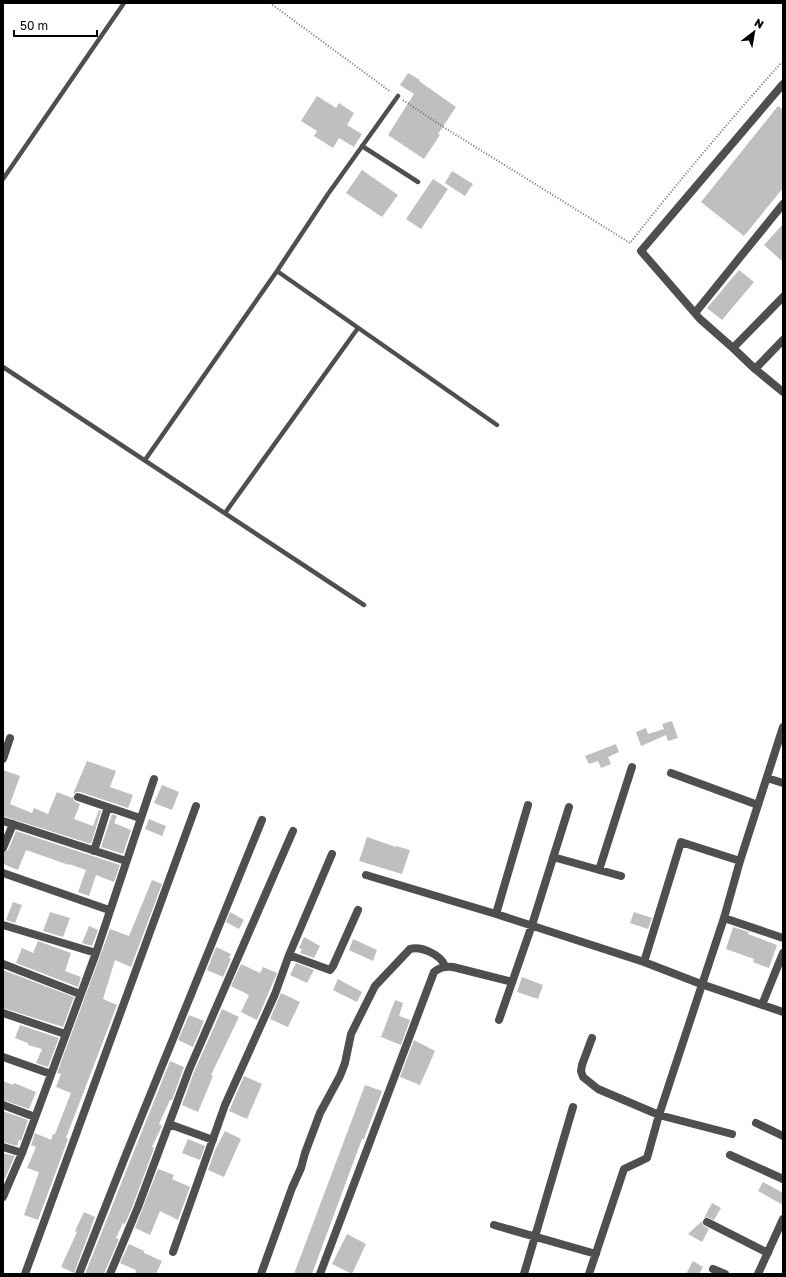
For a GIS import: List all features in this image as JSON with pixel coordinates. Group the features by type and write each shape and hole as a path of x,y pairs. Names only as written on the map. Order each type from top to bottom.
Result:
{"street":[{"path":"783,84 641,252 695,313 783,392"},
{"path":"695,313 783,204"},
{"path":"733,348 783,297"},
{"path":"756,369 783,340"},
{"path":"589,1274 624,1169 647,1158 659,1115 724,918 740,861 783,727"},
{"path":"3,759 10,738"},
{"path":"599,870 632,767"},
{"path":"671,773 758,805"},
{"path":"767,778 783,783"},
{"path":"3,1197 6,1183 22,1153 96,953 109,910 154,779"},
{"path":"78,796 140,818"},
{"path":"496,914 528,805"},
{"path":"26,1274 120,1011 196,806"},
{"path":"499,1020 532,925 569,806"},
{"path":"94,851 108,807"},
{"path":"79,1274 262,820"},
{"path":"3,821 126,861"},
{"path":"3,848 13,824"},
{"path":"110,1274 138,1207 188,1070 293,831"},
{"path":"644,962 681,842 740,861"},
{"path":"173,1252 225,1105 275,994 289,955 332,854"},
{"path":"553,857 621,876"},
{"path":"3,874 109,910"},
{"path":"366,875 532,925 644,962 701,984 783,1012"},
{"path":"289,955 330,970 358,910"},
{"path":"724,918 783,938"},
{"path":"3,925 96,953"},
{"path":"261,1274 320,1113 340,1076 345,1063 351,1034 375,986 410,949 418,948 436,956 443,961 445,966"},
{"path":"762,1005 783,952"},
{"path":"3,964 80,994"},
{"path":"320,1274 434,972 445,966 453,967 512,982"},
{"path":"3,1013 65,1034"},
{"path":"592,1038 582,1065 581,1072 583,1077 598,1089 659,1115 732,1134"},
{"path":"3,1057 51,1074"},
{"path":"3,1105 35,1117"},
{"path":"524,1274 573,1107"},
{"path":"756,1123 783,1136"},
{"path":"168,1124 213,1140"},
{"path":"3,1147 22,1153"},
{"path":"730,1155 783,1179"},
{"path":"758,1274 783,1220"},
{"path":"706,1222 768,1253"},
{"path":"494,1225 596,1254"},
{"path":"713,1269 725,1274"}],"lane":[{"path":"3,179 124,3"},
{"path":"145,460 277,271 328,194 398,96"},
{"path":"362,146 418,182"},
{"path":"277,271 497,425"},
{"path":"225,513 358,328"},
{"path":"3,367 364,605"}],"path":[{"path":"270,3 398,96 445,128 630,243 683,175 739,110 781,63 783,63"}],"building":[{"path":"408,73 420,80 419,81 456,107 424,159 388,135 414,94 400,85"},
{"path":"317,96 336,108 339,103 354,113 347,125 362,134 354,147 339,138 333,148 314,136 317,131 301,121"},
{"path":"778,106 783,110 783,188 744,236 701,202"},
{"path":"362,170 398,195 382,217 346,193"},
{"path":"452,171 473,184 465,196 445,183"},
{"path":"433,179 448,189 421,229 406,219"},
{"path":"783,224 783,262 764,245"},
{"path":"739,270 754,282 722,320 707,308"},
{"path":"672,721 678,738 668,741 666,735 641,746 636,732 646,728 648,734 664,729 662,724"},
{"path":"616,744 619,752 608,757 611,764 601,768 598,761 589,764 585,756"},
{"path":"87,761 116,771 110,787 133,795 128,808 80,792 73,794"},
{"path":"3,770 20,776 10,804 32,813 34,808 48,814 57,792 72,798 73,796 74,801 80,804 74,819 93,826 99,810 101,811 91,844 3,816"},
{"path":"162,785 179,792 172,810 154,803"},
{"path":"112,814 117,816 114,823 131,830 123,854 101,847"},
{"path":"149,819 166,826 162,836 145,829"},
{"path":"16,831 120,865 114,882 96,875 89,896 78,892 86,870 26,850 18,870 3,864 3,853 8,850"},
{"path":"367,837 410,850 402,874 359,861"},
{"path":"152,880 162,884 131,967 115,960 103,999 117,1005 66,1138 68,1139 38,1220 24,1215 39,1172 27,1168 36,1147 31,1145 35,1133 51,1140 53,1134 55,1134 71,1093 56,1087 61,1074 57,1073 110,929 129,936"},
{"path":"13,902 22,905 15,923 6,920"},
{"path":"50,912 70,918 63,937 43,931"},
{"path":"230,912 244,920 239,929 226,922"},
{"path":"634,912 652,918 648,929 630,923"},
{"path":"89,926 98,930 92,946 82,943"},
{"path":"733,927 749,932 748,934 777,945 769,968 753,962 754,959 726,949"},
{"path":"304,937 320,946 314,958 300,953 302,949 299,948"},
{"path":"353,939 377,950 373,961 349,950"},
{"path":"38,941 71,953 65,971 81,977 78,987 16,963 22,948 33,953"},
{"path":"216,947 231,954 229,958 231,959 223,977 207,970"},
{"path":"296,963 314,970 307,983 290,975"},
{"path":"241,964 260,973 263,967 277,973 257,1020 241,1012 249,995 231,986"},
{"path":"3,970 74,997 63,1027 3,1008"},
{"path":"522,977 543,985 538,999 517,992"},
{"path":"338,979 362,992 357,1002 333,990"},
{"path":"281,993 300,1002 288,1027 270,1019"},
{"path":"395,1000 403,1003 399,1016 410,1020 401,1045 381,1037"},
{"path":"222,1009 239,1017 211,1075 213,1076 198,1112 182,1105 194,1072"},
{"path":"189,1015 204,1021 193,1047 178,1040"},
{"path":"20,1025 59,1038 48,1067 36,1063 42,1049 28,1045 28,1043 15,1038"},
{"path":"414,1040 435,1051 420,1085 400,1077"},
{"path":"170,1061 184,1067 172,1100 170,1100 159,1124 162,1126 152,1147 154,1148 133,1205 125,1224 123,1223 116,1238 119,1239 104,1274 85,1274"},
{"path":"244,1076 262,1084 247,1119 229,1111"},
{"path":"3,1081 13,1085 14,1083 36,1092 29,1109 3,1100"},
{"path":"365,1085 382,1091 364,1139 362,1139 312,1274 294,1274"},
{"path":"3,1111 28,1120 21,1141 19,1140 17,1146 3,1142"},
{"path":"225,1131 241,1139 224,1177 208,1170 215,1150"},
{"path":"188,1139 205,1146 200,1160 182,1153"},
{"path":"3,1153 15,1156 3,1183"},
{"path":"158,1169 174,1175 172,1179 190,1187 178,1220 160,1211 150,1235 135,1228"},
{"path":"763,1182 783,1193 783,1205 758,1191"},
{"path":"712,1203 721,1208 714,1220 707,1217 704,1218"},
{"path":"84,1212 95,1217 74,1273 61,1267 77,1232 75,1231"},
{"path":"702,1221 703,1225 709,1229 702,1242 688,1234"},
{"path":"347,1234 366,1244 352,1274 332,1264"},
{"path":"129,1244 162,1261 156,1274 135,1274 136,1270 120,1263"},
{"path":"693,1261 703,1267 699,1274 686,1274"}]}
